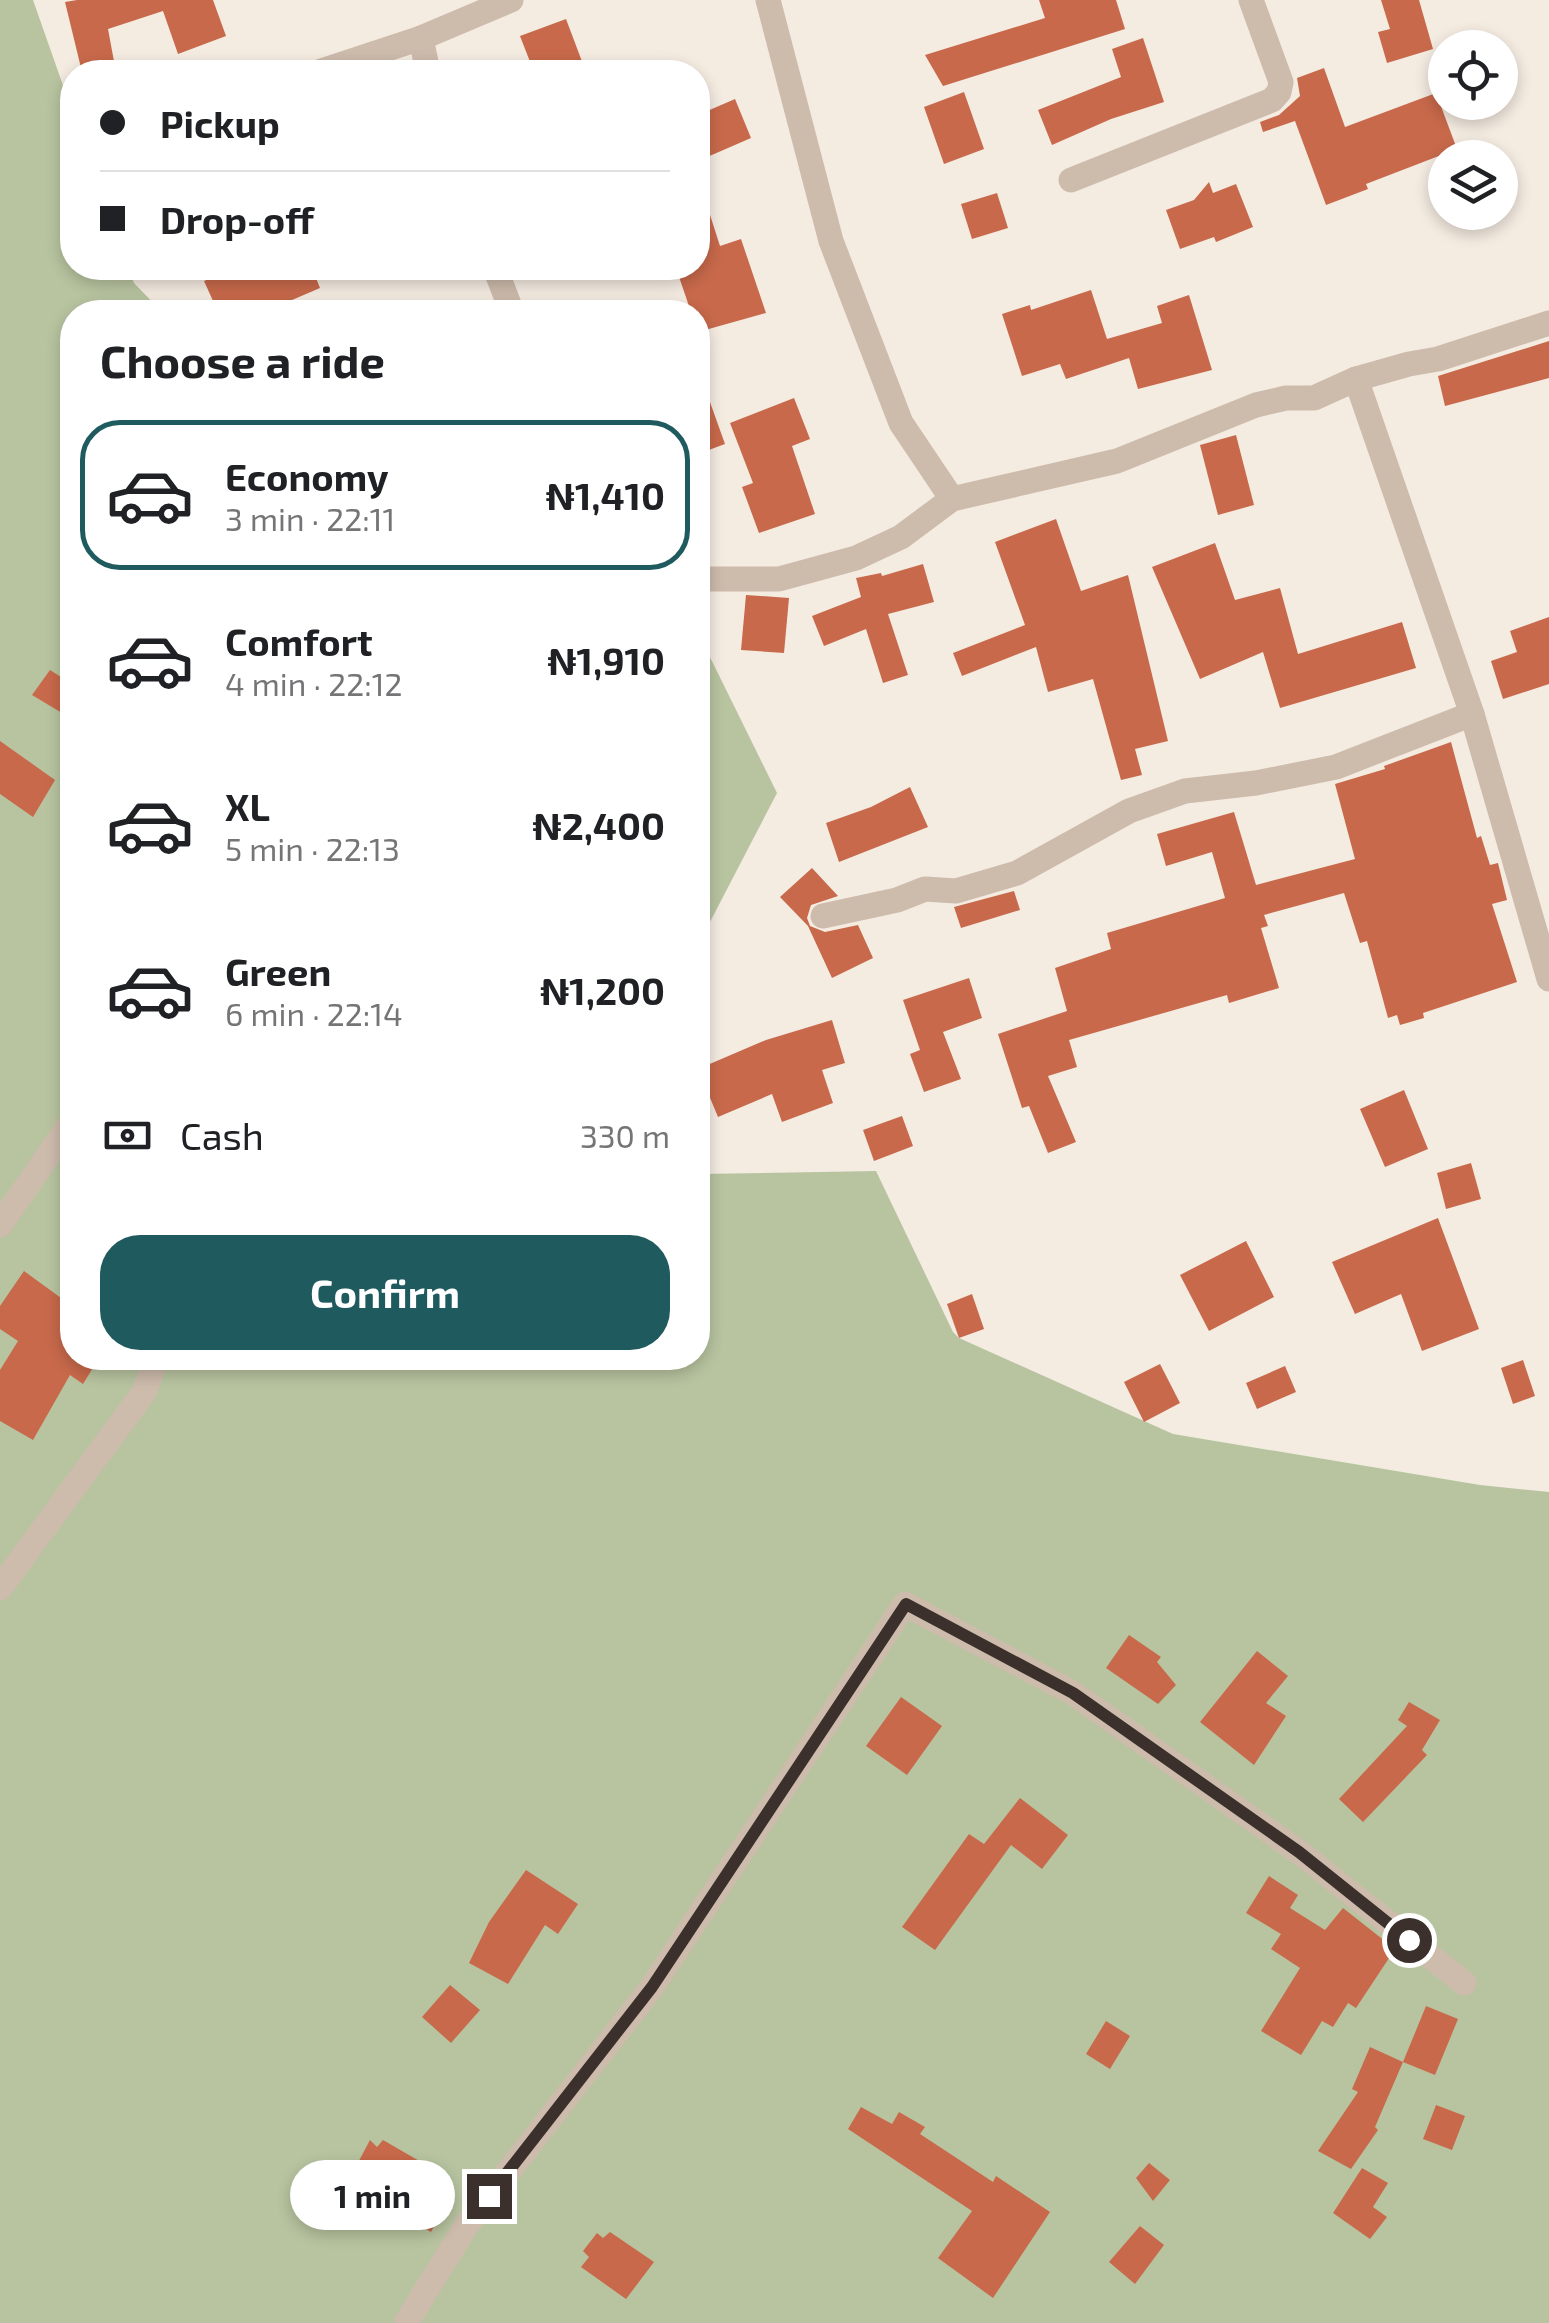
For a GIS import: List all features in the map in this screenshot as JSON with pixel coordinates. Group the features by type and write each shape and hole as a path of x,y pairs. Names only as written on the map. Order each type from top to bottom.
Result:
{"street":[{"path":"355,60 422,38 511,0"},
{"path":"768,0 831,240 901,423 952,499"},
{"path":"1071,180 1272,100 1280,92 1280,82 1250,0"},
{"path":"422,38 426,60"},
{"path":"710,578 780,579 856,558 901,536 952,499 1117,460 1256,405 1286,398 1314,398 1356,379 1438,359 1549,324"},
{"path":"1356,379 1472,714 1549,980"},
{"path":"822,916 897,900 925,889 956,891 1018,873 1129,811 1185,791 1336,768 1472,714"},
{"path":"0,1225 60,1138"},
{"path":"0,1588 144,1392 152,1370"},
{"path":"406,2323 466,2226 652,1987 906,1604 1073,1693 1299,1852 1464,1983"}],"green space":[{"path":"0,0 33,0 60,77 60,280 133,280 150,300 60,300 60,1370 710,1370 710,1174 876,1171 959,1338 1173,1434 1480,1485 1549,1492 1549,2323 0,2323"},
{"path":"710,657 777,793 710,922"}],"building":[{"path":"213,0 226,36 178,54 163,11 108,29 114,60 79,60 65,2"},
{"path":"1039,0 1116,0 1125,29 943,86 925,55 1045,18"},
{"path":"1381,0 1419,0 1428,32 1428,51 1387,63 1378,32 1390,29"},
{"path":"566,19 581,60 529,60 520,36"},
{"path":"1143,38 1164,102 1111,119 1052,145 1038,110 1121,77 1112,49"},
{"path":"1324,68 1345,127 1428,96 1428,120 1446,120 1454,140 1428,140 1428,160 1366,184 1368,189 1326,205 1295,121 1263,132 1260,122 1279,115 1300,96 1297,78"},
{"path":"964,92 984,149 944,164 924,107"},
{"path":"735,99 751,138 710,156 710,110"},
{"path":"1209,182 1213,193 1236,184 1253,227 1216,242 1214,237 1180,249 1166,210 1194,200"},
{"path":"997,193 1008,228 972,239 961,204"},
{"path":"710,215 720,246 741,239 766,313 710,329 710,300 687,300 680,280 710,280"},
{"path":"317,280 320,288 292,300 213,300 204,281"},
{"path":"1091,290 1107,339 1162,323 1157,306 1189,295 1212,370 1138,389 1129,358 1066,379 1060,364 1022,376 1002,314 1030,305 1031,310"},
{"path":"1549,341 1549,378 1445,406 1438,376"},
{"path":"794,398 810,439 792,446 815,514 759,533 742,487 753,483 730,423"},
{"path":"710,402 725,444 710,450"},
{"path":"1236,435 1254,505 1218,515 1200,445"},
{"path":"1056,519 1081,591 1128,575 1168,741 1135,749 1142,775 1121,780 1093,679 1048,692 1036,647 962,676 953,653 1025,625 995,542"},
{"path":"1215,543 1235,600 1280,588 1298,654 1402,622 1416,668 1280,708 1263,652 1200,679 1152,567"},
{"path":"923,564 934,602 888,614 908,675 883,683 866,629 824,646 812,616 861,597 856,578 881,573 882,576"},
{"path":"746,595 789,598 784,653 741,650"},
{"path":"1549,617 1549,684 1503,699 1491,661 1517,652 1510,631"},
{"path":"50,670 60,676 60,712 32,695"},
{"path":"0,741 55,780 33,817 0,794"},
{"path":"1451,742 1477,838 1481,836 1490,865 1498,863 1507,900 1492,904 1517,982 1423,1013 1424,1018 1400,1025 1397,1015 1388,1018 1367,941 1360,943 1344,893 1264,915 1268,926 1261,928 1279,988 1229,1003 1227,995 1069,1040 1077,1067 1048,1076 1076,1142 1048,1153 1029,1106 1022,1108 998,1034 1067,1011 1055,968 1111,949 1107,933 1225,898 1212,852 1166,866 1157,834 1234,812 1256,885 1355,859 1335,784"},
{"path":"910,787 928,827 839,862 826,823 871,807"},
{"path":"812,868 838,896 811,905 807,918 810,926 825,932 858,925 873,958 832,978 808,926 780,897"},
{"path":"1014,891 1020,910 961,928 954,907"},
{"path":"969,978 982,1018 943,1032 961,1079 924,1092 910,1054 920,1050 903,1000"},
{"path":"832,1020 845,1063 822,1070 833,1103 782,1122 772,1094 718,1117 710,1098 710,1064 766,1040"},
{"path":"1404,1090 1428,1149 1385,1167 1360,1109"},
{"path":"902,1116 913,1146 874,1161 863,1130"},
{"path":"1471,1163 1481,1199 1446,1209 1437,1173"},
{"path":"1438,1218 1479,1329 1422,1351 1401,1294 1355,1314 1332,1262"},
{"path":"1246,1241 1274,1297 1209,1331 1180,1275"},
{"path":"24,1271 60,1297 60,1370 92,1370 83,1384 70,1375 33,1440 0,1421 0,1370 18,1341 0,1329 0,1306"},
{"path":"972,1294 984,1329 959,1338 947,1304"},
{"path":"1523,1360 1535,1396 1513,1404 1501,1368"},
{"path":"1160,1364 1180,1403 1144,1422 1124,1382"},
{"path":"1285,1366 1296,1392 1257,1409 1246,1383"},
{"path":"1129,1635 1161,1657 1157,1662 1176,1685 1158,1704 1106,1668"},
{"path":"1257,1651 1288,1676 1266,1703 1286,1716 1254,1765 1200,1722"},
{"path":"901,1697 942,1726 907,1775 866,1746"},
{"path":"1409,1702 1440,1720 1422,1750 1427,1755 1363,1822 1339,1799 1407,1726 1398,1720"},
{"path":"1020,1798 1068,1835 1042,1869 1011,1845 935,1950 902,1927 969,1834 984,1844"},
{"path":"526,1870 578,1904 558,1934 545,1925 508,1984 469,1963 489,1922"},
{"path":"1269,1876 1298,1895 1290,1908 1325,1930 1343,1908 1395,1949 1356,2008 1348,2003 1333,2027 1322,2021 1301,2055 1261,2031 1300,1968 1271,1949 1281,1934 1246,1913"},
{"path":"450,1985 480,2010 451,2043 422,2017"},
{"path":"1426,2006 1458,2019 1435,2075 1403,2062"},
{"path":"1106,2021 1130,2036 1110,2069 1086,2054"},
{"path":"1370,2047 1403,2062 1375,2127 1378,2130 1351,2169 1318,2151 1358,2092 1352,2089"},
{"path":"1436,2105 1465,2116 1452,2150 1423,2139"},
{"path":"861,2107 892,2124 899,2112 925,2127 920,2134 993,2182 996,2176 1050,2212 993,2298 938,2258 972,2211 848,2129"},
{"path":"370,2140 377,2147 383,2140 421,2162 416,2170 455,2188 431,2232 405,2217 396,2219 344,2189"},
{"path":"1149,2163 1170,2180 1153,2201 1136,2178"},
{"path":"1362,2168 1388,2183 1373,2207 1387,2217 1370,2239 1333,2213"},
{"path":"1140,2226 1164,2245 1135,2284 1109,2262"},
{"path":"610,2232 654,2262 626,2299 581,2267 589,2257 583,2251 597,2233 603,2238"}],"route":[{"path":"489,2196 652,1987 906,1604 1073,1693 1299,1852 1409,1940"}]}
